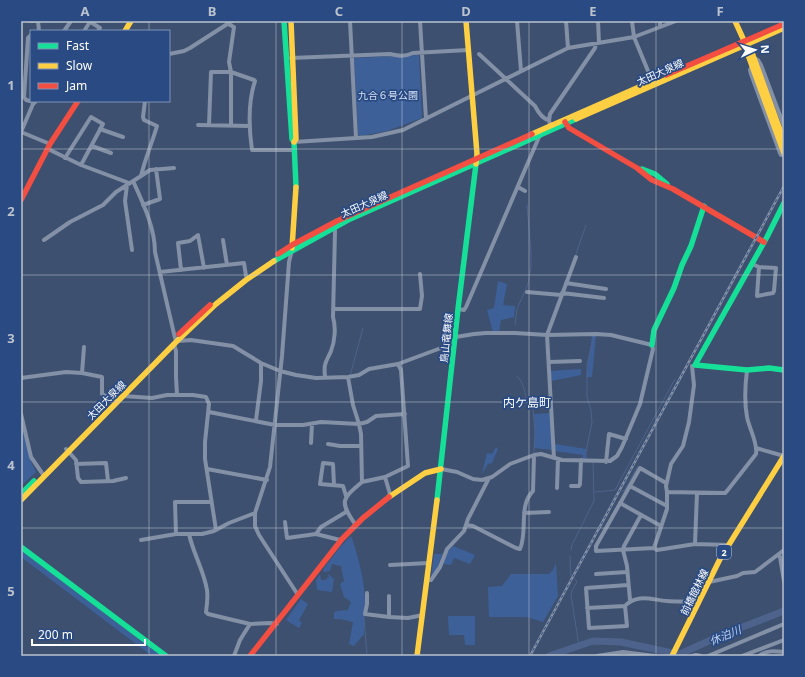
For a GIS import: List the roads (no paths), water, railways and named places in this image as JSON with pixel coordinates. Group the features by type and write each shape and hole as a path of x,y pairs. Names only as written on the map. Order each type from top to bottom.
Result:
{"main road":[{"path":"126,30 131,21"},
{"path":"284,21 292,139 294,142"},
{"path":"291,21 296,139 294,142 296,192 292,248"},
{"name":"鳥山竜舞線","path":"418,656 476,162 466,21"},
{"path":"735,21 745,43 752,66 784,140"},
{"name":"太田大泉線","path":"21,500 43,475 215,300 246,276 292,248 333,226 745,43 784,24"},
{"name":"太田大泉線","path":"745,43 784,28"},
{"path":"745,43 751,50 779,128 784,154"},
{"path":"21,200 49,147 77,102"},
{"path":"565,123 569,128 637,168 652,180 673,189 704,206 764,242"},
{"name":"太田大泉線","path":"476,162 539,136 552,128"},
{"path":"784,203 752,264 695,365 747,370 770,368 784,370"},
{"path":"652,345 656,324 674,288 682,265 691,246 704,206"},
{"name":"太田大泉線","path":"119,399 175,341 216,304 292,248"},
{"name":"前橋館林線","path":"672,655 729,545 784,456"},
{"path":"250,656 340,540 355,524 390,494 430,471 441,469"},
{"name":"太田大泉線","path":"21,494 43,475"},
{"path":"21,547 166,656"}],"street":[{"path":"30,21 38,21"},
{"path":"65,30 70,21"},
{"path":"84,30 89,21 100,28 99,30"},
{"path":"350,21 356,138"},
{"path":"420,21 426,119"},
{"path":"517,21 521,71"},
{"path":"566,21 568,48"},
{"path":"552,128 549,120 550,114 598,43 598,21"},
{"path":"632,21 634,37 654,83"},
{"path":"660,21 660,27"},
{"path":"294,142 372,137 403,130 568,48 634,37 676,21"},
{"path":"170,54 184,51 230,23 234,27 229,62 231,72 231,125"},
{"path":"30,36 28,38 24,97 26,100 30,101"},
{"path":"286,59 390,54 401,57 413,53 468,50"},
{"path":"479,54 535,106 538,112 546,120 549,120"},
{"path":"209,125 211,72 231,72 255,81 252,94 250,126 252,150 294,150"},
{"path":"35,102 26,118 21,132 49,147 65,158 130,183 143,205 155,240 155,252 175,341 177,395"},
{"path":"141,176 146,156 152,146 157,126 144,120 145,102"},
{"path":"21,115 26,118"},
{"path":"65,158 91,117 103,124 81,165"},
{"path":"198,125 250,126"},
{"path":"100,130 123,137"},
{"path":"458,309 464,310 466,307 539,136"},
{"path":"92,146 111,153"},
{"path":"44,240 70,222 103,205 116,192 150,170 174,168"},
{"path":"143,205 160,199 156,169"},
{"path":"130,183 125,201 132,250"},
{"path":"518,187 525,191"},
{"path":"325,378 324,367 328,355 331,353 334,341 333,308 335,231 333,226"},
{"path":"181,270 178,244 190,241 198,235 204,268"},
{"path":"223,240 227,266"},
{"path":"292,248 289,262 276,425 267,480 255,513 256,526 259,535 298,595"},
{"path":"557,488 548,335 576,257"},
{"path":"160,272 244,263 246,276"},
{"path":"752,264 759,267 776,268 774,291 756,296 759,267"},
{"path":"333,308 420,309 422,296 420,274"},
{"path":"566,283 606,289"},
{"path":"527,292 604,298"},
{"path":"441,469 457,472 476,480 489,478 496,475 510,464 541,454 556,459 610,461 617,456 626,439 640,404 651,360 652,345 596,334 548,335 486,333 456,338"},
{"path":"175,341 191,340 225,344 233,346 261,363 280,371 296,375 325,378 359,375 369,369 398,364 449,345 454,345"},
{"path":"82,373 84,347"},
{"path":"549,362 580,360"},
{"path":"256,420 261,381 261,363"},
{"path":"346,496 362,482 385,477 408,466 401,370 398,364"},
{"path":"654,548 667,506 666,483 671,464 682,448 688,427 694,387 692,366"},
{"path":"667,492 724,493 756,454 756,448 747,419 744,399 747,370"},
{"path":"21,378 66,372 82,373 102,377 102,394 119,399 152,398 193,394 206,397 209,404 205,442 207,470 216,530"},
{"path":"348,377 353,406 359,424 362,482"},
{"path":"209,412 276,425 312,424 321,422 359,424 367,422 376,416 405,414"},
{"path":"21,414 31,457 43,475"},
{"path":"311,443 312,424"},
{"path":"606,462 608,434 626,439"},
{"path":"328,444 340,446 361,446"},
{"path":"756,448 784,456"},
{"path":"68,450 75,458 79,481 81,482 108,481 126,478"},
{"path":"466,525 473,526 518,549 521,547 524,513 528,494 533,491 534,455"},
{"path":"572,486 579,486 580,484 581,460"},
{"path":"76,464 106,463 108,481"},
{"path":"334,485 333,464 323,463 320,484 343,486 346,496 346,512 355,524"},
{"path":"666,483 640,468 595,550 597,552 654,548 657,550 695,544 729,545"},
{"path":"207,470 267,480"},
{"path":"385,477 390,494"},
{"path":"427,580 431,580 433,578 440,567 447,549 462,534 489,478"},
{"path":"630,486 667,506"},
{"path":"695,544 697,493"},
{"path":"176,534 175,502 211,502"},
{"path":"620,503 661,526"},
{"path":"316,534 321,527 346,512"},
{"path":"524,513 549,512"},
{"path":"141,540 176,534 202,534 216,530 228,523 255,513"},
{"path":"630,600 623,550 641,515"},
{"path":"285,522 287,538 316,534 340,540"},
{"path":"190,534 194,554 207,591 206,612 208,614 250,624 276,624"},
{"path":"709,582 737,576 743,573 755,572 784,550"},
{"path":"778,555 780,557 784,581"},
{"path":"390,565 429,563"},
{"path":"596,574 627,572"},
{"path":"628,585 586,588 588,628 627,626 625,606 630,600 645,598 699,603"},
{"path":"367,593 365,614 408,618 423,615"},
{"path":"389,596 389,617"},
{"path":"587,608 625,606"},
{"path":"234,656 240,640 250,624"},
{"path":"708,656 784,624"},
{"path":"744,656 784,640"},
{"path":"759,656 772,651 784,652"},
{"path":"597,656 621,654 653,656"},
{"path":"692,656 701,656"}],"waterway":[{"path":"515,325 517,309 528,284 531,267 527,205"},
{"path":"576,254 586,225"},
{"path":"350,376 363,328"},
{"path":"586,459 592,422 591,410 587,397 587,364 594,337"},
{"path":"517,376 523,385 527,403 533,408 535,434 534,453"},
{"path":"595,492 615,490 675,379"},
{"path":"571,550 572,545 594,501 593,463"},
{"path":"622,491 624,491 638,466"},
{"path":"570,556 571,576"},
{"path":"575,579 577,582 571,595 579,646"},
{"name":"休泊川","path":"549,656 593,641 621,642 680,654 722,635 784,611"},
{"path":"364,617 367,656"}],"railway":[{"path":"530,656 784,186"}],"district":[{"name":"内ケ島町","path":"527,402"}],"park label":[{"name":"九合６号公園","path":"388,95"}]}
